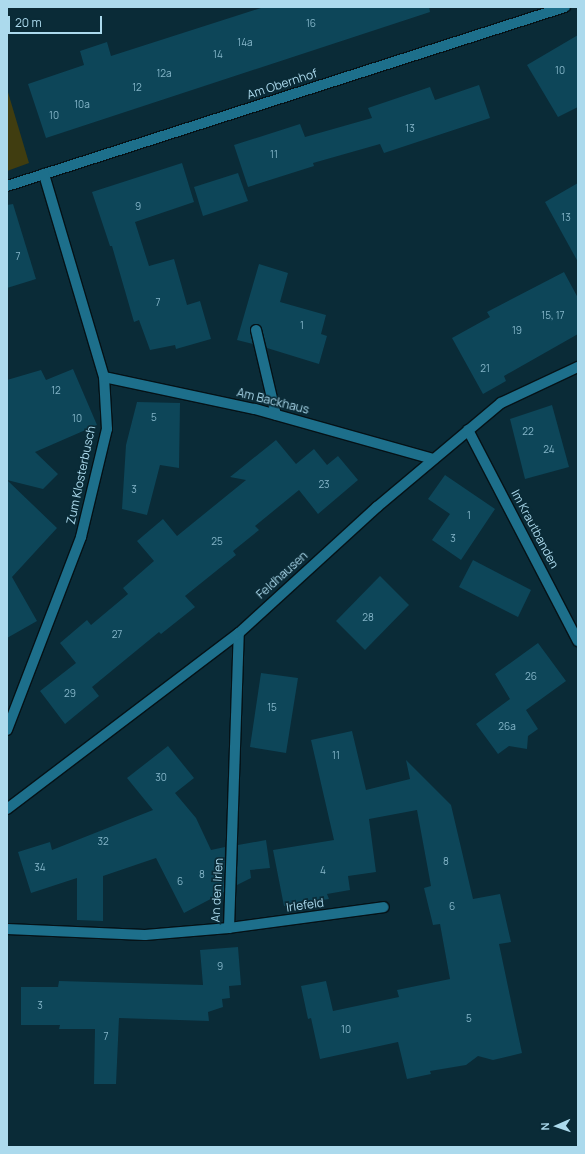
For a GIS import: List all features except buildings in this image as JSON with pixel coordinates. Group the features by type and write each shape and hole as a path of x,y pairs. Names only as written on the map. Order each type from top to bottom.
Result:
{"street":[{"name":"Am Obernhof","path":"7,186 565,7"},
{"name":"Zum Klosterbusch","path":"7,730 81,537 106,430 104,377 44,174"},
{"path":"256,330 276,415"},
{"name":"Feldhausen","path":"7,809 238,633 371,512 501,403 578,367"},
{"name":"Am Backhaus","path":"104,377 276,415 434,459"},
{"name":"Im Krautbanden","path":"468,430 578,641"},
{"name":"An den Irlen","path":"7,929 145,935 229,928 238,633"},
{"name":"Irlefeld","path":"229,928 384,907"}],"shaded area":[{"path":"7,89 29,163 7,171"}]}
